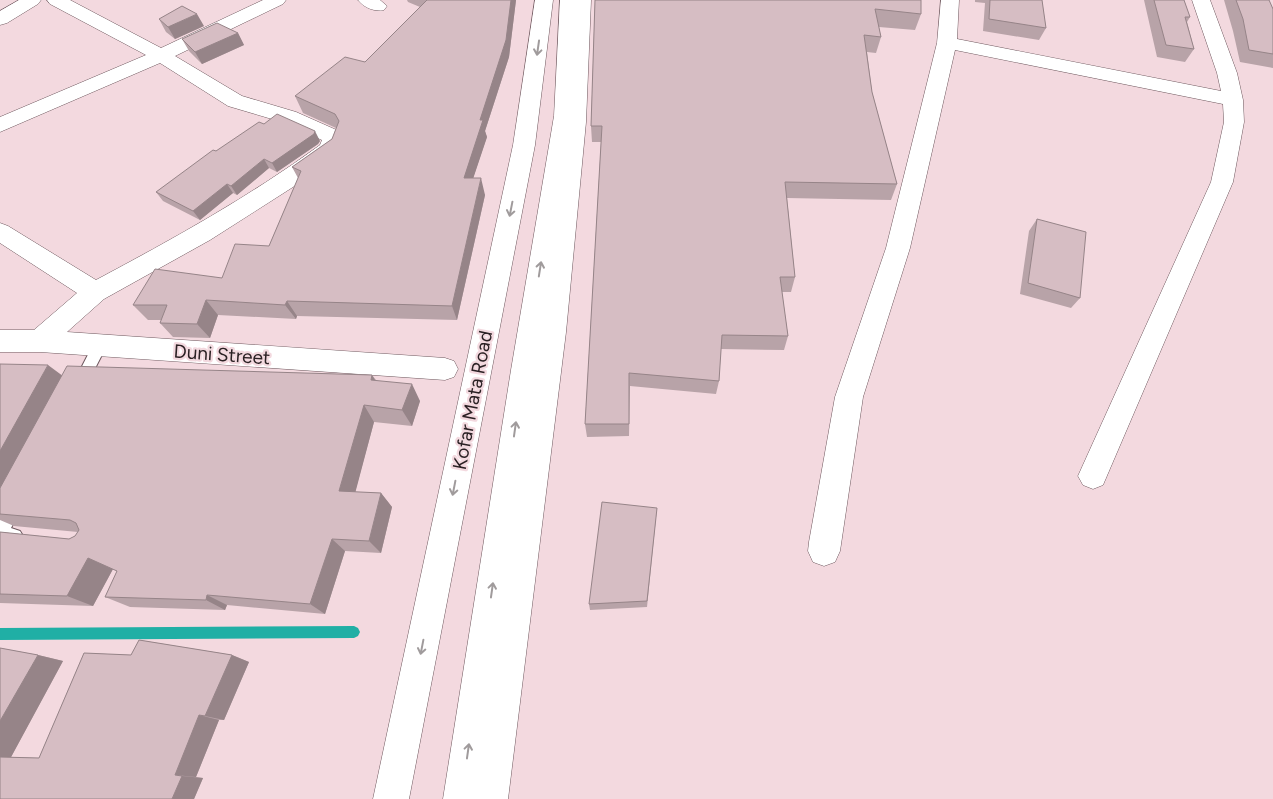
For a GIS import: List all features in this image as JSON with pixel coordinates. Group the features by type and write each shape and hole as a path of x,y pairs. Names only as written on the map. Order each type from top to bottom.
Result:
{"street":[{"path":"0,18 32,0"},
{"path":"40,341 94,292 202,234 285,182 330,149 334,142 333,137 326,133 289,117 235,101 161,55 56,0"},
{"path":"0,125 161,55 277,0"},
{"name":"Kofar Mata Road","path":"391,799 524,145 544,0"},
{"path":"461,799 524,370 564,116 569,0"},
{"path":"490,799 554,322 576,122 582,0"},
{"path":"824,551 849,397 898,248 947,43 950,0"},
{"path":"1093,476 1222,182 1234,122 1233,100 1227,74 1201,0"},
{"path":"947,43 1233,100"},
{"path":"0,232 94,292"},
{"name":"Duni Street","path":"0,341 40,341 445,369"}],"lane":[{"path":"73,397 100,346"},
{"path":"23,492 0,534 28,537"}],"building":[{"path":"427,0 511,0 506,40 480,120 483,120 464,178 481,178 452,306 287,301 285,305 206,300 197,324 160,323 167,305 133,305 155,269 222,278 235,244 269,246 301,171 292,167 332,139 339,121 335,114 295,96 345,57 365,62"},
{"path":"595,0 921,0 921,14 875,9 881,37 864,35 872,92 897,184 785,182 795,277 780,277 788,336 722,335 719,381 629,373 629,424 585,424 602,126 591,126"},
{"path":"990,0 1042,0 1046,28 989,19"},
{"path":"1154,0 1184,0 1190,17 1185,17 1194,49 1166,45"},
{"path":"1236,0 1269,0 1273,9 1273,54 1249,50 1243,19"},
{"path":"182,6 197,14 168,27 159,19"},
{"path":"217,23 238,33 195,52 182,39"},
{"path":"277,114 315,131 314,134 272,163 264,159 231,186 227,184 193,211 156,192 213,150 216,151 259,122 264,124"},
{"path":"1037,219 1086,232 1080,298 1028,283"},
{"path":"0,364 48,365 0,451"},
{"path":"67,366 372,375 371,380 412,384 402,410 364,405 339,491 381,493 369,541 332,539 310,604 207,595 206,600 105,597 117,571 88,558 67,596 0,594 0,532 69,539 75,536 79,530 76,523 70,520 0,514 0,488"},
{"path":"602,502 657,508 647,601 589,604"},
{"path":"139,640 232,655 205,716 199,715 175,775 182,776 172,799 0,799 0,757 39,758 84,653 131,655"},
{"path":"0,648 38,655 0,721"}],"waterway":[{"path":"0,634 354,632"}]}
